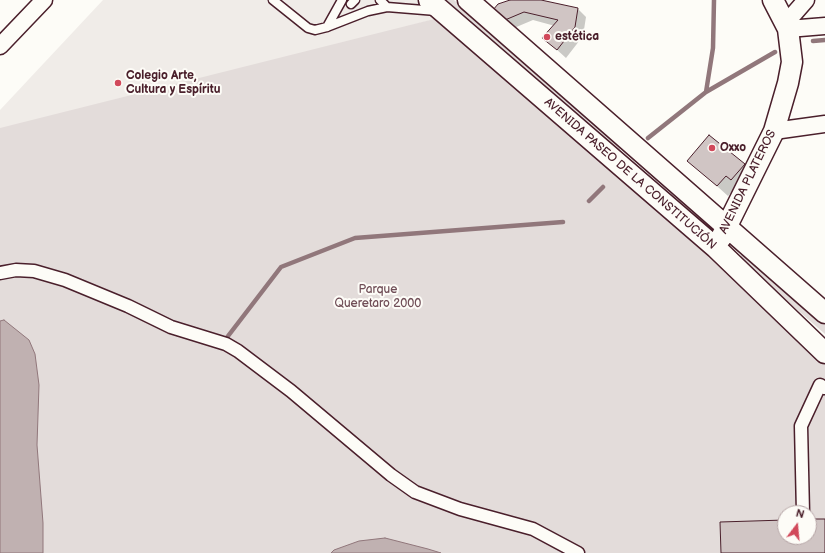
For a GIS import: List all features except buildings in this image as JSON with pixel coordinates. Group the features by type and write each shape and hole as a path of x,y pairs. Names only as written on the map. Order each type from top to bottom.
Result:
{"street":[{"name":"AVENIDA PASEO DE LA CONSTITUCIÓN","path":"468,0 825,313"},
{"name":"AVENIDA PLATEROS","path":"716,248 774,131 792,62 786,26 773,0"},
{"path":"786,26 806,0"},
{"path":"0,46 39,1"},
{"name":"AVENIDA PASEO DE LA CONSTITUCIÓN","path":"436,5 716,248 825,353"},
{"path":"786,26 825,26"},
{"path":"774,131 825,124"},
{"path":"0,273 16,270 34,271 65,280 128,306 171,327 210,338 238,351 291,391 391,475 415,492 460,509 533,529 578,553"},
{"path":"803,505 802,420 823,386"}],"lane":[{"path":"273,0 308,28 315,30 327,27 368,11 387,6 436,5"},
{"path":"327,27 342,0"},
{"path":"380,0 387,6"}],"shaded area":[{"name":"Colegio Arte, Cultura y Espíritu","path":"103,0 428,0 446,16 0,135 0,110"},
{"path":"4,320 29,340 35,354 39,385 37,445 43,523 43,553 0,553 0,321"},
{"path":"385,538 441,553 331,553 334,550 359,541"}],"green space":[{"path":"443,0 454,0 622,147 617,153"},
{"name":"Parque Queretaro 2000","path":"446,16 825,345 825,553 0,553 0,128"},
{"path":"743,252 825,325 825,334 739,259"}],"waterway":[{"path":"648,138 706,92 713,48 714,0"},
{"path":"813,41 825,40"},
{"path":"706,92 775,52"},
{"path":"589,201 603,187"},
{"path":"225,340 281,267 355,238 563,222"}],"place":[{"name":"estética","path":"547,37"},
{"name":"Colegio Arte, Cultura y Espíritu","path":"118,83"},
{"name":"Oxxo","path":"712,148"}]}
